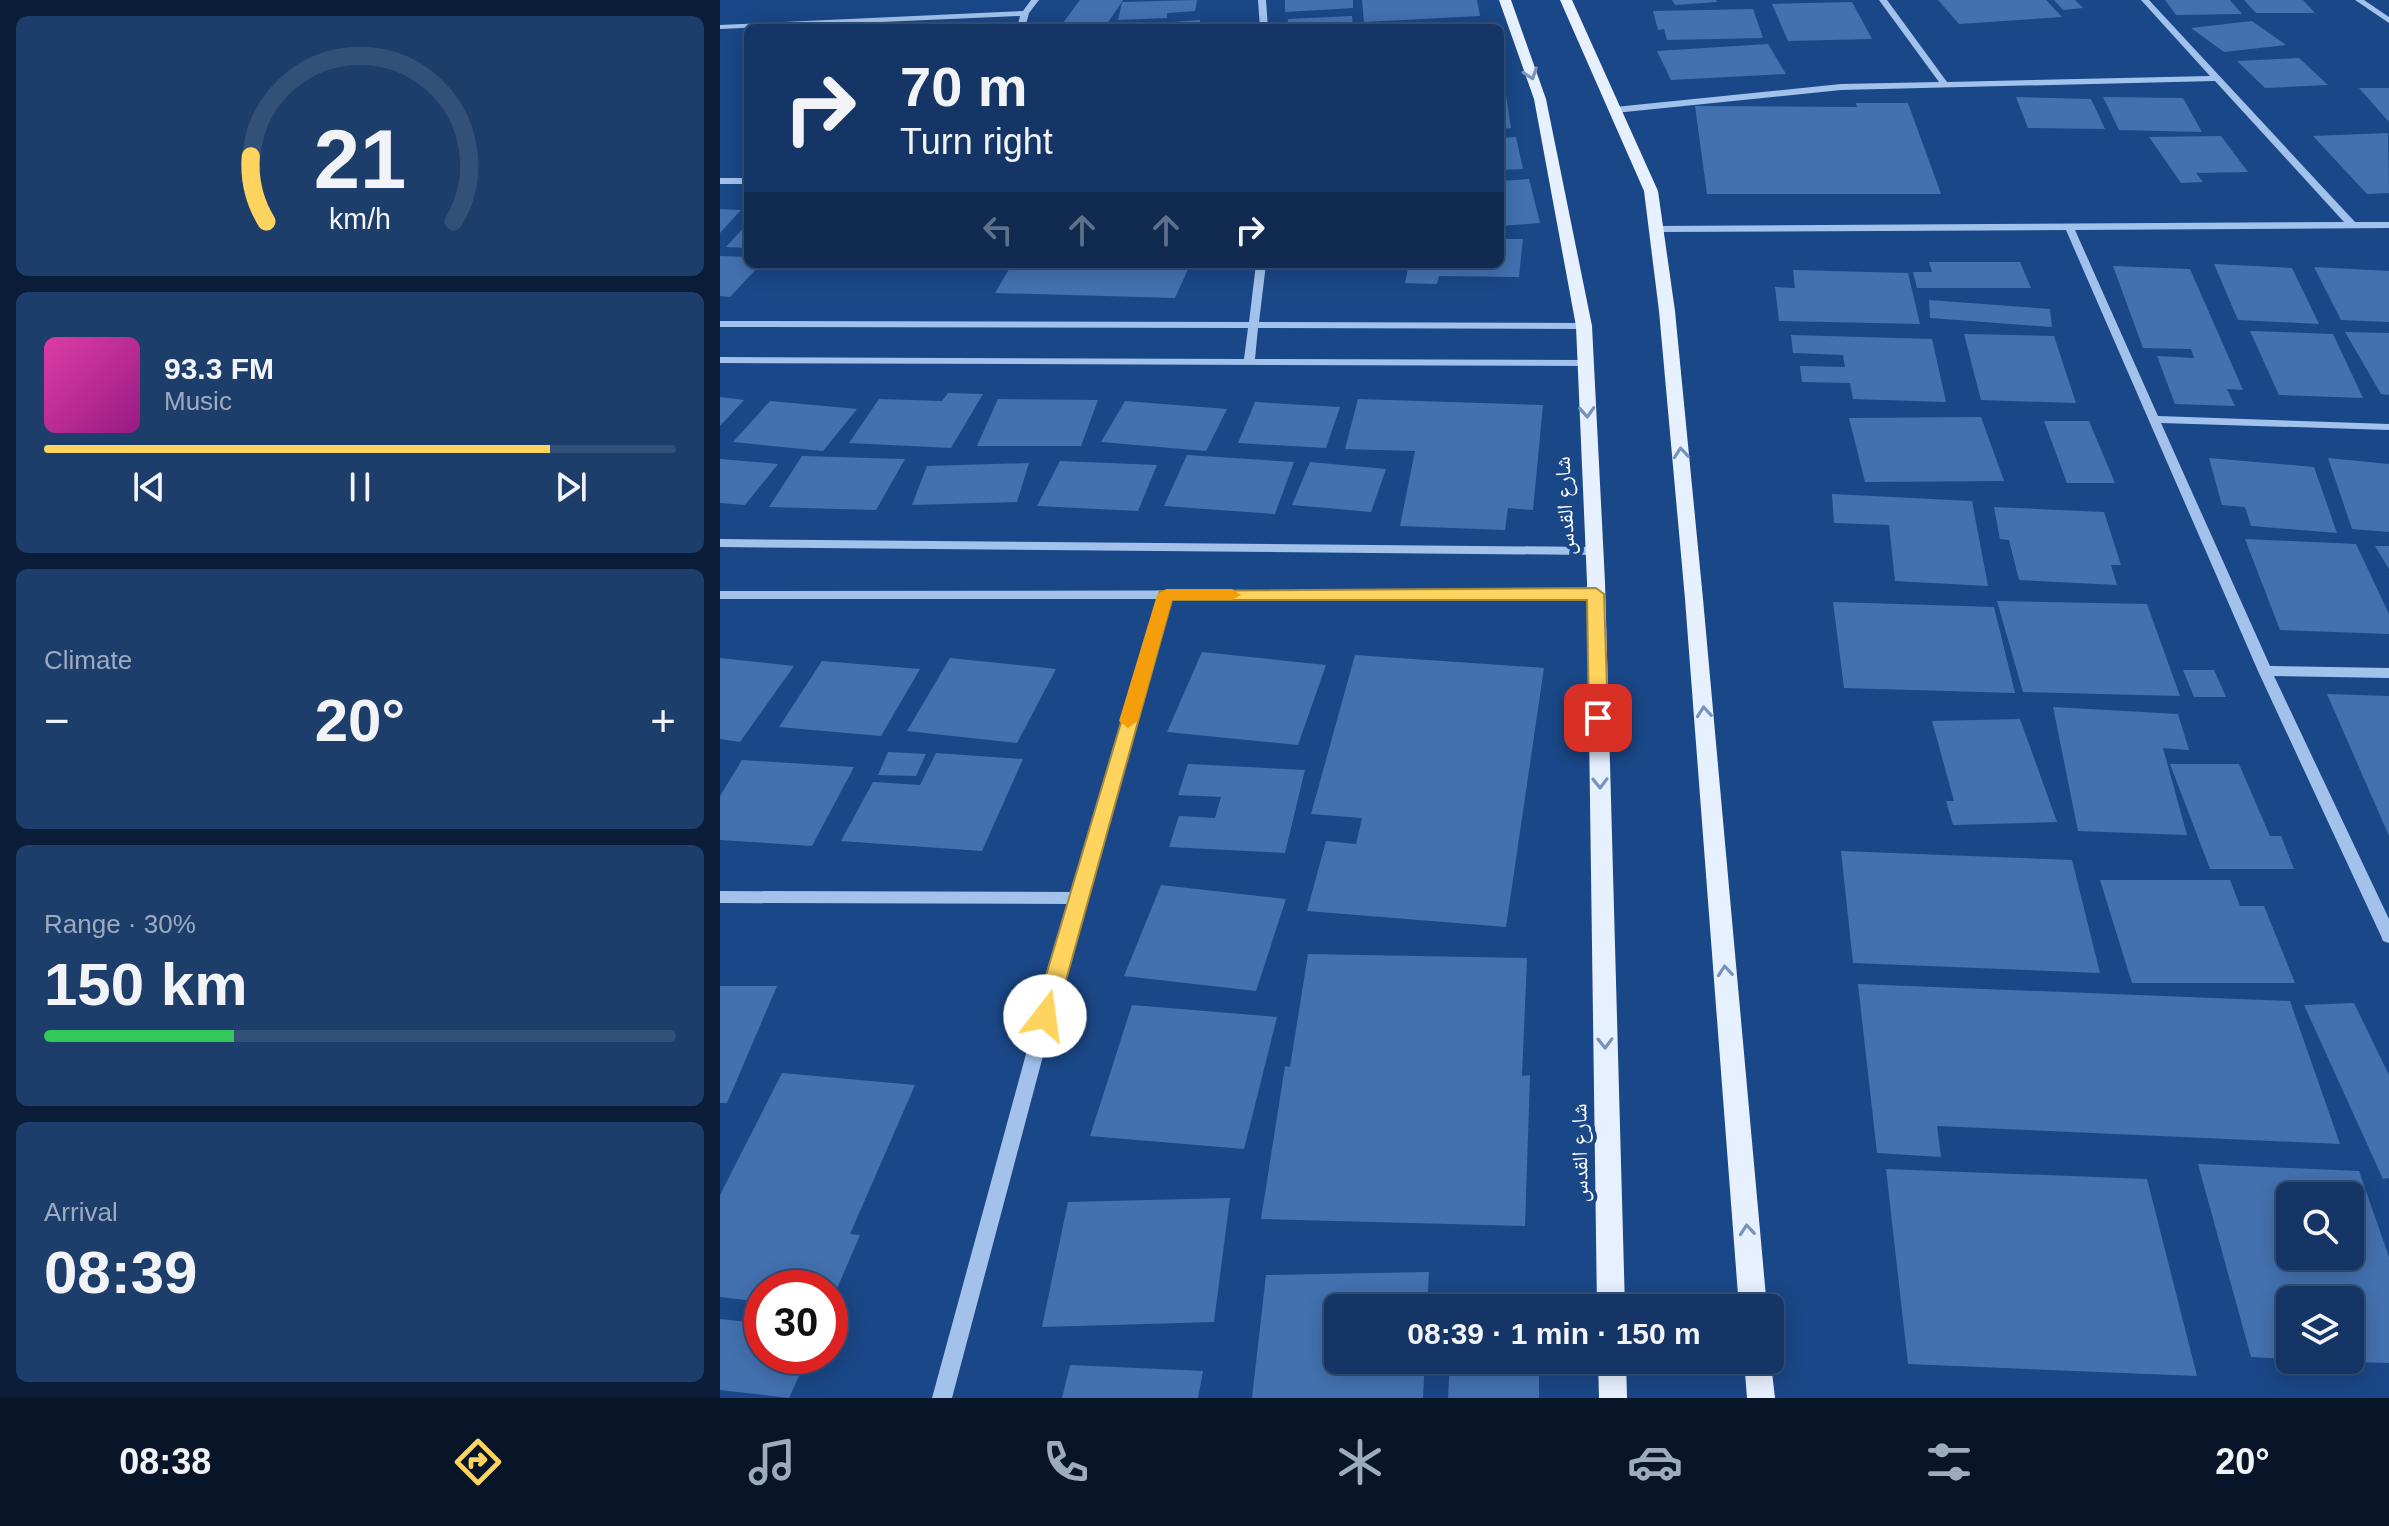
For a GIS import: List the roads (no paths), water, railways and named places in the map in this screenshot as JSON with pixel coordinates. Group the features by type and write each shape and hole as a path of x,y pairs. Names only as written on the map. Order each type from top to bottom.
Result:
{"main road":[{"name":"شارع القدس","path":"1505,0 1540,99 1584,326 1596,594 1611,1294"},
{"path":"1566,0 1651,191 1667,311 1694,599 1752,1294"},
{"path":"1612,1374 1613,1398"},
{"path":"1759,1374 1761,1398"}],"street":[{"path":"1022,24 1025,13 1035,0"},
{"path":"1262,0 1264,24"},
{"path":"1883,0 1944,83"},
{"path":"2145,0 2352,225"},
{"path":"2359,0 2389,21"},
{"path":"785,24 1025,13"},
{"path":"720,27 744,26"},
{"path":"1615,110 1806,89 2218,78"},
{"path":"720,181 744,181"},
{"path":"1656,229 2389,225"},
{"path":"2069,226 2265,671 2389,936"},
{"path":"1249,362 1261,268"},
{"path":"720,324 1584,326"},
{"path":"720,360 1584,363"},
{"path":"2154,419 2389,427"},
{"path":"720,543 1594,551"},
{"path":"720,595 1596,594"},
{"path":"942,1398 1077,898 1166,595"},
{"path":"2265,671 2389,673"},
{"path":"720,897 1077,898"}]}
